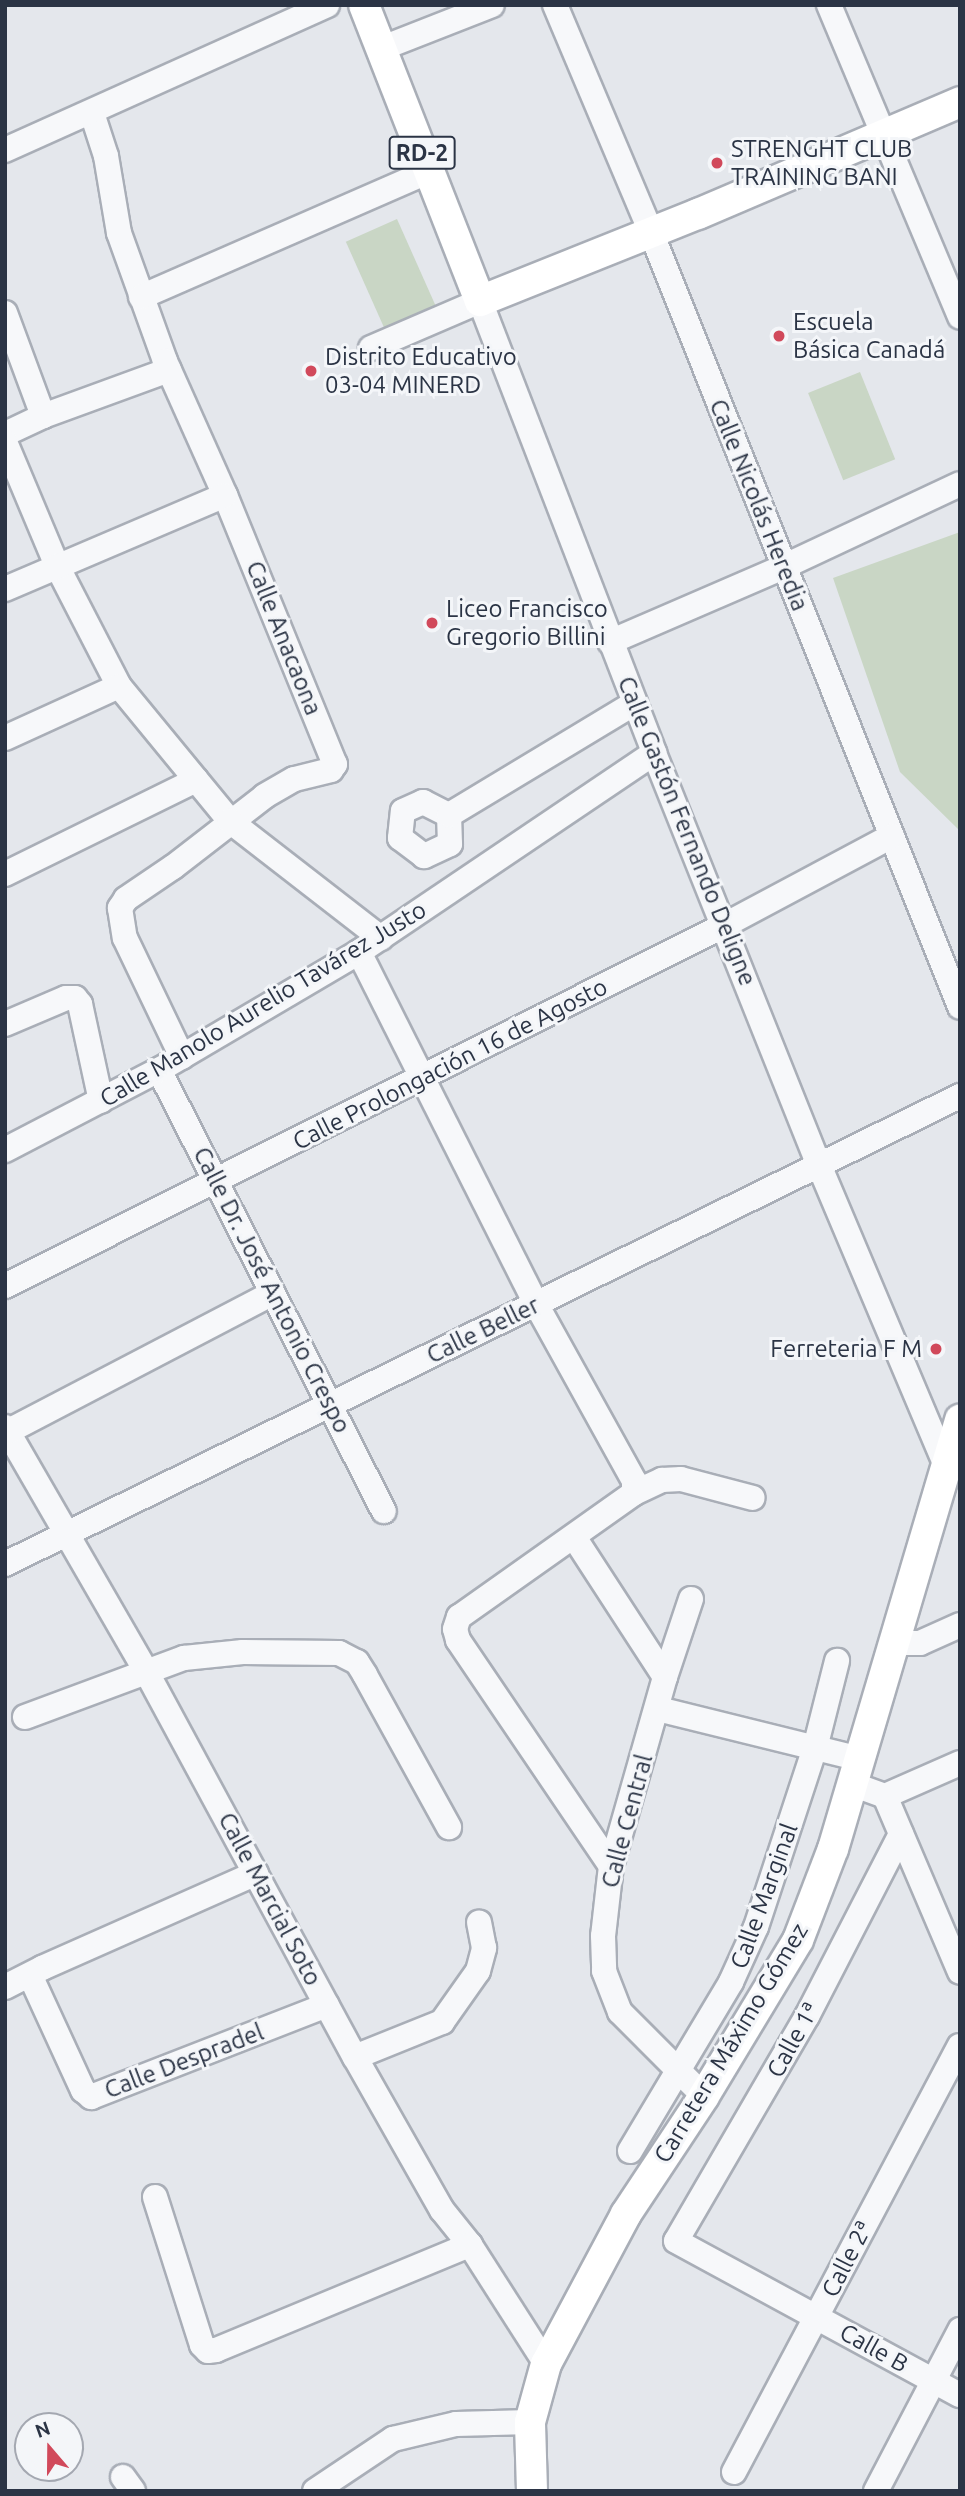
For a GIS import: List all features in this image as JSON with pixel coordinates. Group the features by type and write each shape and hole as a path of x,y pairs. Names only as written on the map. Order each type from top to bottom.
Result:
{"main road":[{"name":"RD-2","path":"364,5 480,301"},
{"path":"480,301 960,102"},
{"name":"Carretera Máximo Gómez","path":"532,2491 530,2422 545,2364 626,2214 704,2096 797,1940 832,1849 894,1643 953,1463 960,1419"}],"street":[{"path":"5,150 327,5"},
{"path":"380,49 492,5"},
{"name":"Calle Nicolás Heredia","path":"555,5 651,232 960,1007"},
{"path":"836,7 883,134 960,317"},
{"name":"Calle Anacaona","path":"92,113 106,156 119,233 141,298 335,764 331,769 294,779 230,821 173,867 126,899 120,908 125,937 182,1057"},
{"path":"141,298 429,171"},
{"path":"372,348 480,301"},
{"name":"Calle Gastón Fernando Deligne","path":"480,301 610,642 819,1165 953,1463"},
{"path":"5,313 43,416"},
{"path":"5,434 43,416 169,370"},
{"path":"5,442 57,566 119,686 230,821 381,938"},
{"path":"610,642 783,567 960,485"},
{"path":"5,589 225,495"},
{"path":"5,738 119,686"},
{"path":"449,815 635,704"},
{"name":"Calle Manolo Aurelio Tavárez Justo","path":"5,1150 159,1070 359,952 654,753"},
{"path":"5,874 196,780"},
{"name":"Calle Prolongación 16 de Agosto","path":"5,1286 725,925 892,836"},
{"path":"359,952 536,1304 634,1481 634,1493"},
{"path":"5,1024 66,998 75,998 80,1004 102,1101"},
{"name":"Calle Dr. José Antonio Crespo","path":"159,1070 384,1511"},
{"name":"Calle Beller","path":"5,1564 960,1096"},
{"path":"6,1430 273,1293"},
{"name":"Calle Marcial Soto","path":"6,1430 146,1671 355,2057 442,2210 470,2245 545,2364"},
{"path":"611,1866 458,1640 454,1629 459,1617 634,1493 662,1480 681,1479 753,1499"},
{"path":"574,1537 665,1677"},
{"name":"Calle Central","path":"691,1599 665,1677 611,1866 603,1936 604,1971 620,2012 704,2096"},
{"path":"894,1643 920,1643 960,1625"},
{"path":"25,1717 146,1671 207,1654 339,1653 357,1662 449,1826"},
{"name":"Calle Marginal","path":"630,2151 677,2069 732,1982 756,1927 815,1748 837,1661"},
{"path":"658,1709 815,1748 856,1771 885,1796 960,1972"},
{"path":"885,1796 960,1763"},
{"name":"Calle 1ª","path":"676,2241 807,2016 901,1834"},
{"path":"5,1987 256,1873"},
{"path":"355,2057 442,2022 478,1972 484,1948 479,1922"},
{"name":"Calle Despradel","path":"30,1975 83,2090 91,2097 327,2005"},
{"name":"Calle 2ª","path":"734,2472 960,2046"},
{"path":"155,2197 202,2345 208,2351 470,2245"},
{"name":"Calle B","path":"676,2241 960,2395"},
{"path":"876,2491 960,2330"},
{"path":"323,2488 393,2439 456,2424 530,2422"}],"green space":[{"path":"397,219 436,306 384,329 346,242"},
{"path":"860,372 895,459 843,480 808,393"},
{"path":"960,532 960,831 900,772 833,578"}],"place":[{"name":"STRENGHT CLUB TRAINING BANI","path":"717,163"},
{"name":"Escuela Básica Canadá","path":"779,336"},
{"name":"Distrito Educativo 03-04 MINERD","path":"311,371"},
{"name":"Liceo Francisco Gregorio Billini","path":"432,623"},
{"name":"Ferreteria F M","path":"936,1349"}]}
